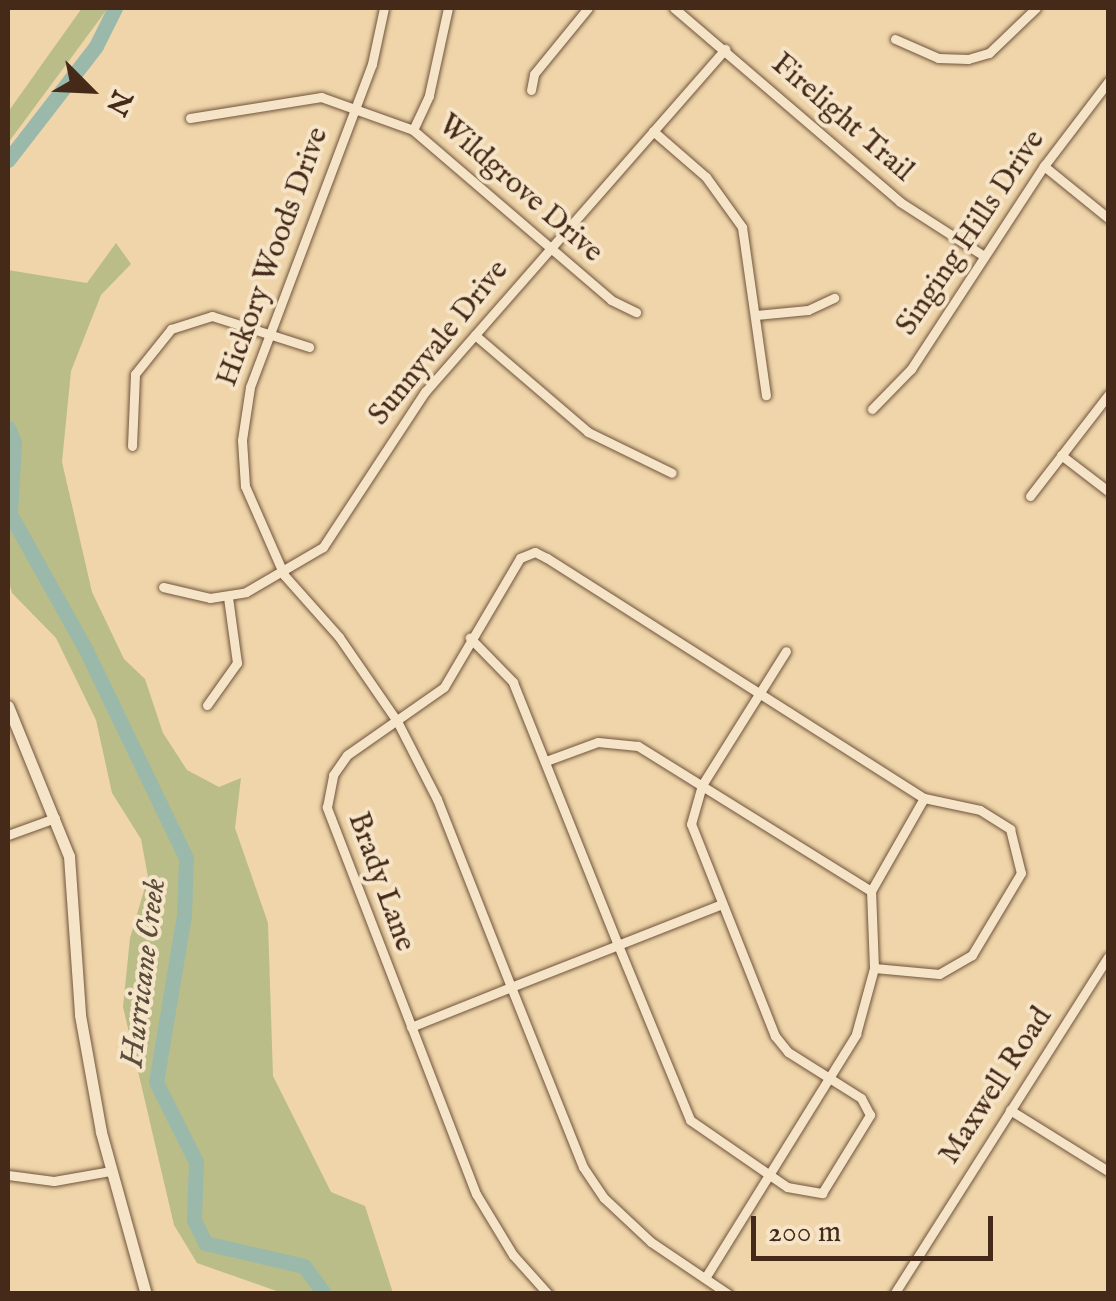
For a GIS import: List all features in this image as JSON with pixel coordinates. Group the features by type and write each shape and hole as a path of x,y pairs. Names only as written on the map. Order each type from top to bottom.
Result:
{"main road":[{"path":"8,706 69,856 80,1015 110,1170 146,1294"}],"street":[{"name":"Hickory Woods Drive","path":"384,8 355,108 268,332 244,413 242,462 251,509 284,575 339,637 397,721 436,798 583,1168 604,1198 651,1242 728,1294"},
{"path":"413,130 429,95 448,8"},
{"path":"531,90 534,74 588,8"},
{"name":"Firelight Trail","path":"674,8 900,202 984,256"},
{"path":"895,39 938,58 968,59 989,53 1036,8"},
{"name":"Sunnyvale Drive","path":"163,587 228,596 284,575 338,529 404,420 724,50"},
{"name":"Singing Hills Drive","path":"872,409 910,369 1044,166 1108,82"},
{"name":"Wildgrove Drive","path":"190,118 305,98 355,108 413,130 611,300 636,312"},
{"path":"653,131 731,208 749,250 766,395"},
{"path":"1044,166 1108,218"},
{"path":"756,315 808,310 834,298"},
{"path":"132,446 135,374 160,336 212,316 309,347"},
{"path":"476,335 588,432 672,473"},
{"path":"1030,496 1108,396"},
{"path":"1061,455 1108,489"},
{"name":"Brady Lane","path":"548,1294 513,1256 476,1194 327,807 333,776 347,755 444,687 470,638 527,553 547,558 760,693"},
{"path":"207,705 237,663 228,596"},
{"path":"470,638 513,682 690,1120 768,1175 807,1195 822,1193 862,1138 870,1116 867,1105 775,1036 691,824 702,785 786,651"},
{"path":"760,693 924,798 998,818 1015,838 1020,874 960,965 939,974 874,968"},
{"path":"546,761 613,740 638,746 870,891"},
{"path":"705,1278 868,1008 874,968 870,891 924,798"},
{"path":"8,835 56,818"},
{"path":"411,1027 722,904"},
{"name":"Maxwell Road","path":"894,1294 1108,957"},
{"path":"1010,1110 1108,1172"},
{"path":"8,1175 55,1181 110,1170"}],"green space":[{"path":"82,8 108,8 8,143 8,112"},
{"path":"116,243 131,264 101,295 71,371 62,462 92,592 124,659 145,679 163,733 187,770 219,787 241,778 235,828 268,923 273,1076 331,1192 365,1206 393,1293 282,1293 197,1263 174,1225 123,1007 130,938 148,877 141,839 112,793 96,720 56,638 12,593 8,579 8,270 87,283"}],"waterway":[{"name":"Hurricane Creek","path":"8,160 96,46 115,8"},
{"name":"Hurricane Creek","path":"8,428 14,442 10,514 85,648 186,858 184,915 156,1082 196,1162 194,1220 205,1243 304,1266 324,1294"}]}
